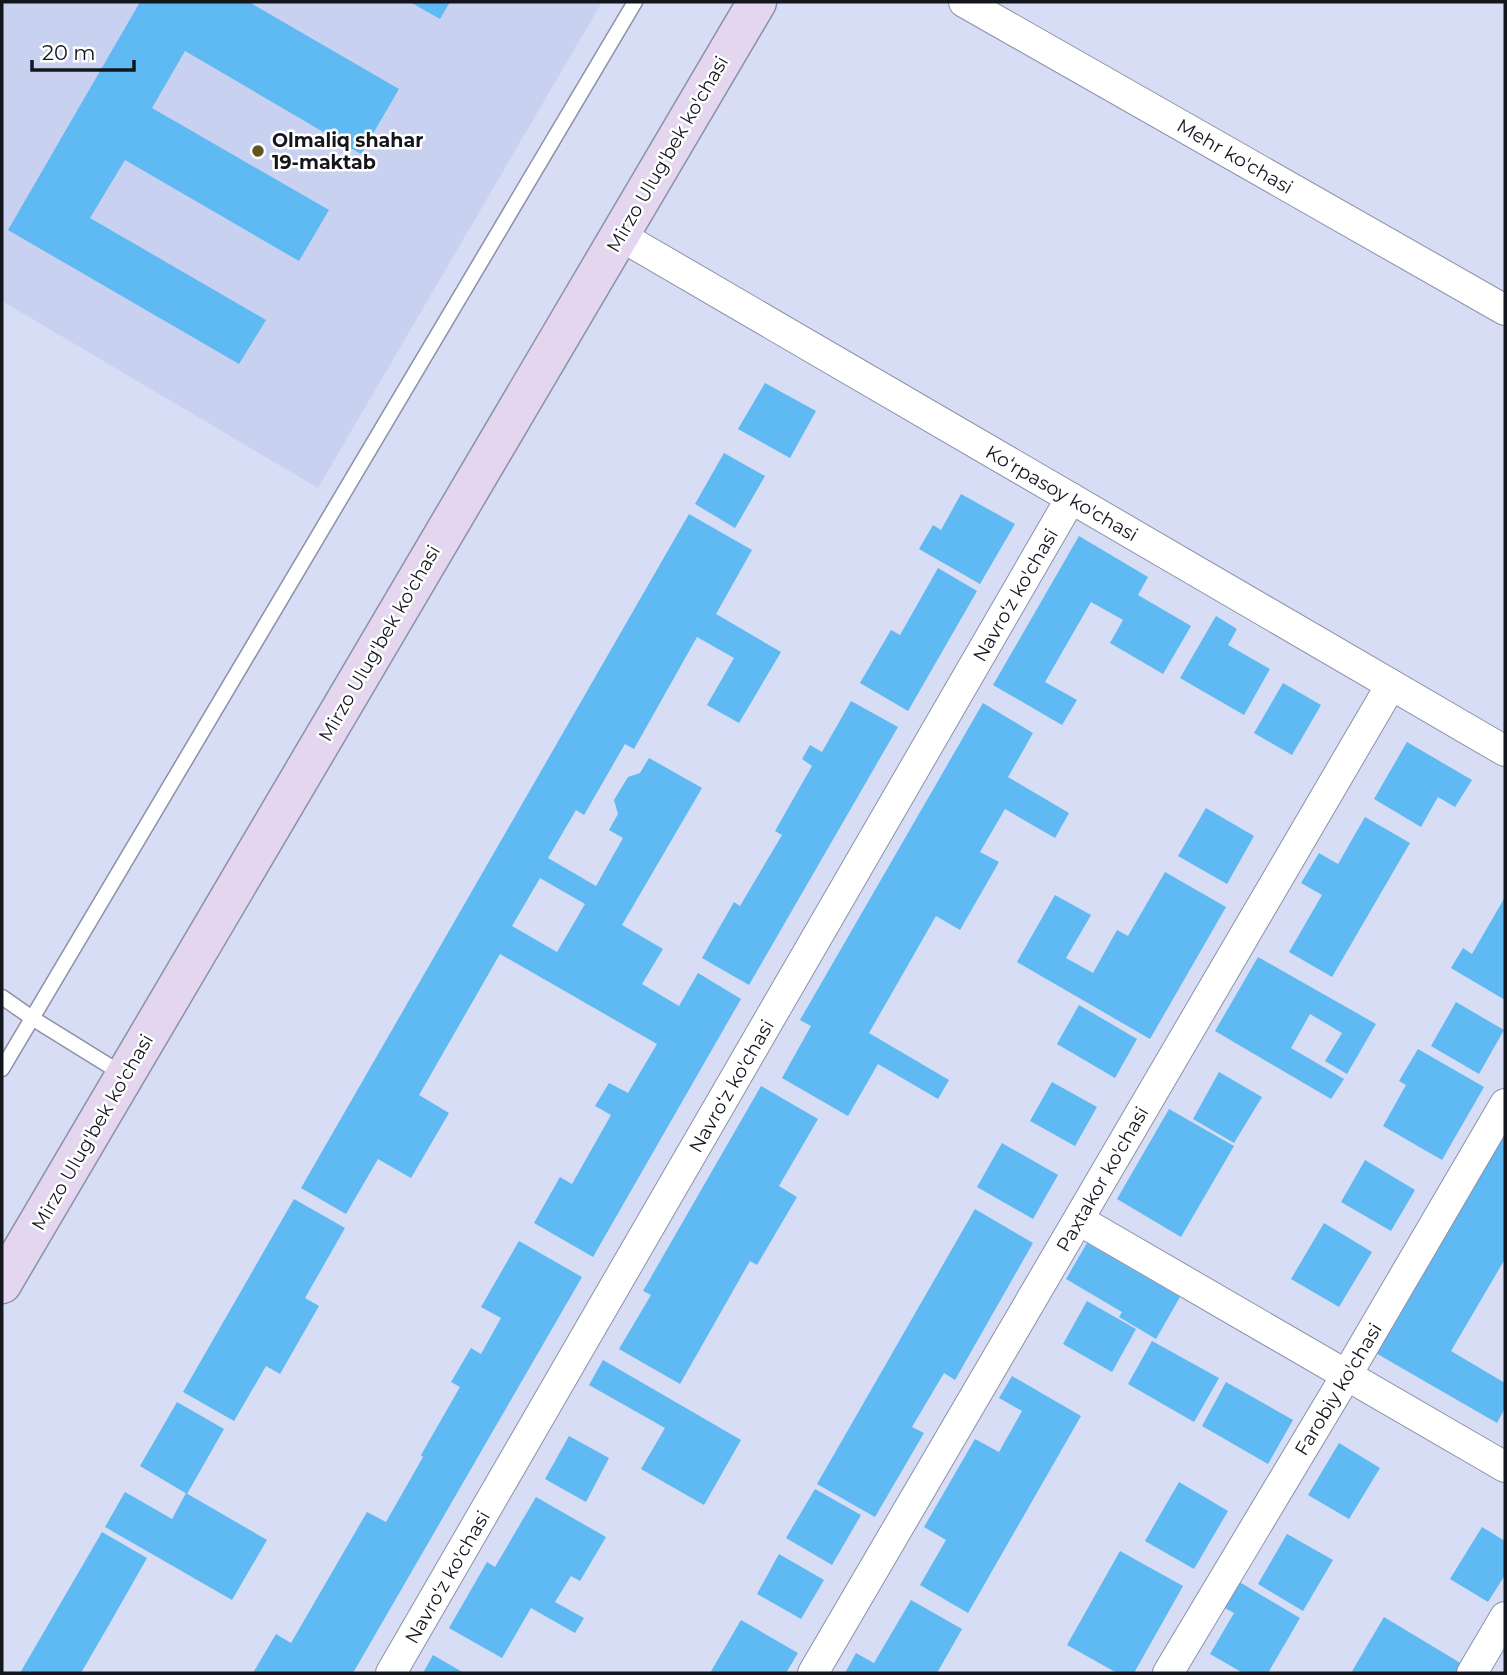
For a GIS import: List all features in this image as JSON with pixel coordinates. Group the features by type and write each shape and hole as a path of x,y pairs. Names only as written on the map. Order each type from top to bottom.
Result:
{"main road":[{"name":"Mirzo Ulug'bek ko'chasi","path":"2,1284 757,2"}],"street":[{"name":"Mehr ko'chasi","path":"964,2 1505,310"},
{"name":"Ko‘rpasoy ko'chasi","path":"620,235 1505,751"},
{"name":"Navro‘z ko'chasi","path":"391,1673 1071,498"},
{"name":"Paxtakor ko'chasi","path":"813,1673 1391,685"},
{"name":"Farobiy ko'chasi","path":"1168,1673 1505,1104"},
{"path":"1079,1220 1505,1467"},
{"path":"1472,1673 1505,1617"}],"lane":[{"path":"2,1069 635,2"},
{"path":"2,997 125,1076"}],"shaded area":[{"name":"Olmaliq shahar 19-maktab","path":"2,2 602,2 318,488 2,301"}],"building":[{"path":"140,2 249,2 399,89 361,154 185,51 152,108 329,210 299,261 125,160 90,218 266,320 239,364 8,230"},
{"path":"410,2 450,2 440,19"},
{"path":"765,383 816,411 790,458 738,429"},
{"path":"724,453 765,476 735,528 695,504"},
{"path":"961,494 1015,524 980,584 919,549 933,525 941,530"},
{"path":"689,514 752,550 716,614 781,652 739,723 707,705 734,658 697,637 634,749 625,744 584,815 576,810 548,858 596,886 623,838 609,830 618,814 614,800 628,777 640,773 649,758 702,788 622,925 663,949 642,984 679,1006 698,973 741,999 593,1257 534,1223 560,1177 572,1184 611,1115 595,1106 609,1083 628,1093 657,1044 500,954 419,1095 449,1113 411,1178 378,1159 346,1214 301,1188","holes":["540,878 585,904 557,952 512,926"]},
{"path":"1079,536 1148,577 1138,595 1191,626 1163,674 1110,643 1123,620 1091,602 1045,682 1077,700 1062,725 993,685"},
{"path":"938,568 977,591 908,711 860,683 891,630 900,635"},
{"path":"1216,616 1237,629 1228,645 1270,669 1244,715 1180,678"},
{"path":"1283,683 1321,705 1292,755 1254,733"},
{"path":"851,701 898,727 749,985 702,958 734,902 740,906 782,835 775,831 812,766 802,759 810,745 822,752"},
{"path":"983,703 1033,733 1008,777 1069,813 1055,838 1005,809 980,852 999,862 960,930 936,916 869,1033 949,1080 938,1099 878,1064 848,1116 782,1078 811,1026 800,1020"},
{"path":"1407,742 1472,780 1455,807 1438,797 1421,827 1374,799"},
{"path":"1206,808 1254,836 1227,884 1178,856"},
{"path":"1365,817 1410,843 1332,977 1289,952 1322,895 1301,883 1319,853 1338,864"},
{"path":"1165,872 1226,907 1150,1039 1017,962 1055,895 1091,915 1066,958 1093,973 1117,930 1128,936"},
{"path":"1505,897 1505,1000 1451,968 1463,948 1472,954"},
{"path":"1258,957 1376,1024 1347,1074 1325,1061 1342,1033 1310,1014 1291,1048 1344,1079 1331,1099 1215,1031"},
{"path":"1456,1002 1504,1030 1479,1074 1431,1046"},
{"path":"1079,1005 1137,1039 1115,1078 1057,1044"},
{"path":"1418,1049 1484,1087 1442,1160 1383,1126 1406,1085 1399,1081"},
{"path":"1219,1072 1262,1097 1234,1143 1193,1119"},
{"path":"1052,1082 1097,1107 1075,1146 1030,1121"},
{"path":"761,1086 818,1119 779,1186 797,1197 757,1265 750,1261 680,1384 619,1349 651,1295 643,1291"},
{"path":"1169,1109 1234,1146 1181,1237 1117,1199"},
{"path":"1505,1127 1505,1259 1451,1351 1505,1383 1505,1408 1497,1423 1374,1352"},
{"path":"1002,1143 1058,1175 1033,1219 977,1187"},
{"path":"1365,1160 1415,1190 1391,1231 1341,1202"},
{"path":"294,1199 345,1228 305,1298 319,1306 280,1374 266,1366 234,1421 183,1392"},
{"path":"975,1209 1033,1243 955,1380 944,1373 912,1427 924,1433 875,1517 817,1484"},
{"path":"1324,1223 1372,1252 1339,1307 1291,1279"},
{"path":"519,1241 582,1277 353,1673 253,1673 276,1634 291,1643 367,1512 386,1522 460,1387 451,1382 471,1348 481,1354 501,1318 481,1307"},
{"path":"1087,1243 1180,1297 1156,1339 1119,1317 1122,1312 1066,1279"},
{"path":"1087,1301 1136,1329 1112,1372 1063,1344"},
{"path":"1152,1341 1219,1378 1194,1422 1128,1384"},
{"path":"603,1360 741,1440 704,1505 641,1469 665,1428 589,1385"},
{"path":"1012,1376 1081,1416 968,1613 920,1585 946,1540 924,1527 975,1439 999,1452 1022,1411 999,1398"},
{"path":"1226,1382 1293,1420 1268,1464 1202,1426"},
{"path":"177,1402 224,1429 187,1494 140,1466"},
{"path":"569,1436 609,1458 586,1502 545,1479"},
{"path":"1339,1443 1380,1468 1349,1519 1308,1495"},
{"path":"1179,1482 1228,1511 1194,1569 1145,1541"},
{"path":"815,1489 861,1515 832,1565 786,1538"},
{"path":"125,1492 172,1519 186,1493 267,1540 232,1600 105,1527"},
{"path":"536,1497 606,1537 580,1581 571,1576 555,1602 584,1618 575,1633 531,1608 502,1658 449,1628 487,1562 495,1567"},
{"path":"1482,1527 1505,1541 1505,1575 1488,1602 1450,1579"},
{"path":"102,1532 147,1558 81,1673 20,1673"},
{"path":"1287,1534 1333,1560 1303,1611 1258,1584"},
{"path":"1120,1551 1183,1586 1134,1673 1117,1673 1067,1645"},
{"path":"779,1554 824,1580 801,1619 757,1594"},
{"path":"1236,1580 1300,1618 1268,1673 1243,1673 1210,1654 1234,1613 1221,1606"},
{"path":"911,1600 962,1629 937,1673 845,1673 856,1653 874,1663"},
{"path":"1384,1617 1462,1664 1457,1673 1351,1673"},
{"path":"741,1620 798,1653 786,1673 710,1673"},
{"path":"433,1655 464,1673 423,1673"}],"place":[{"name":"Olmaliq shahar 19-maktab","path":"258,151"}]}
